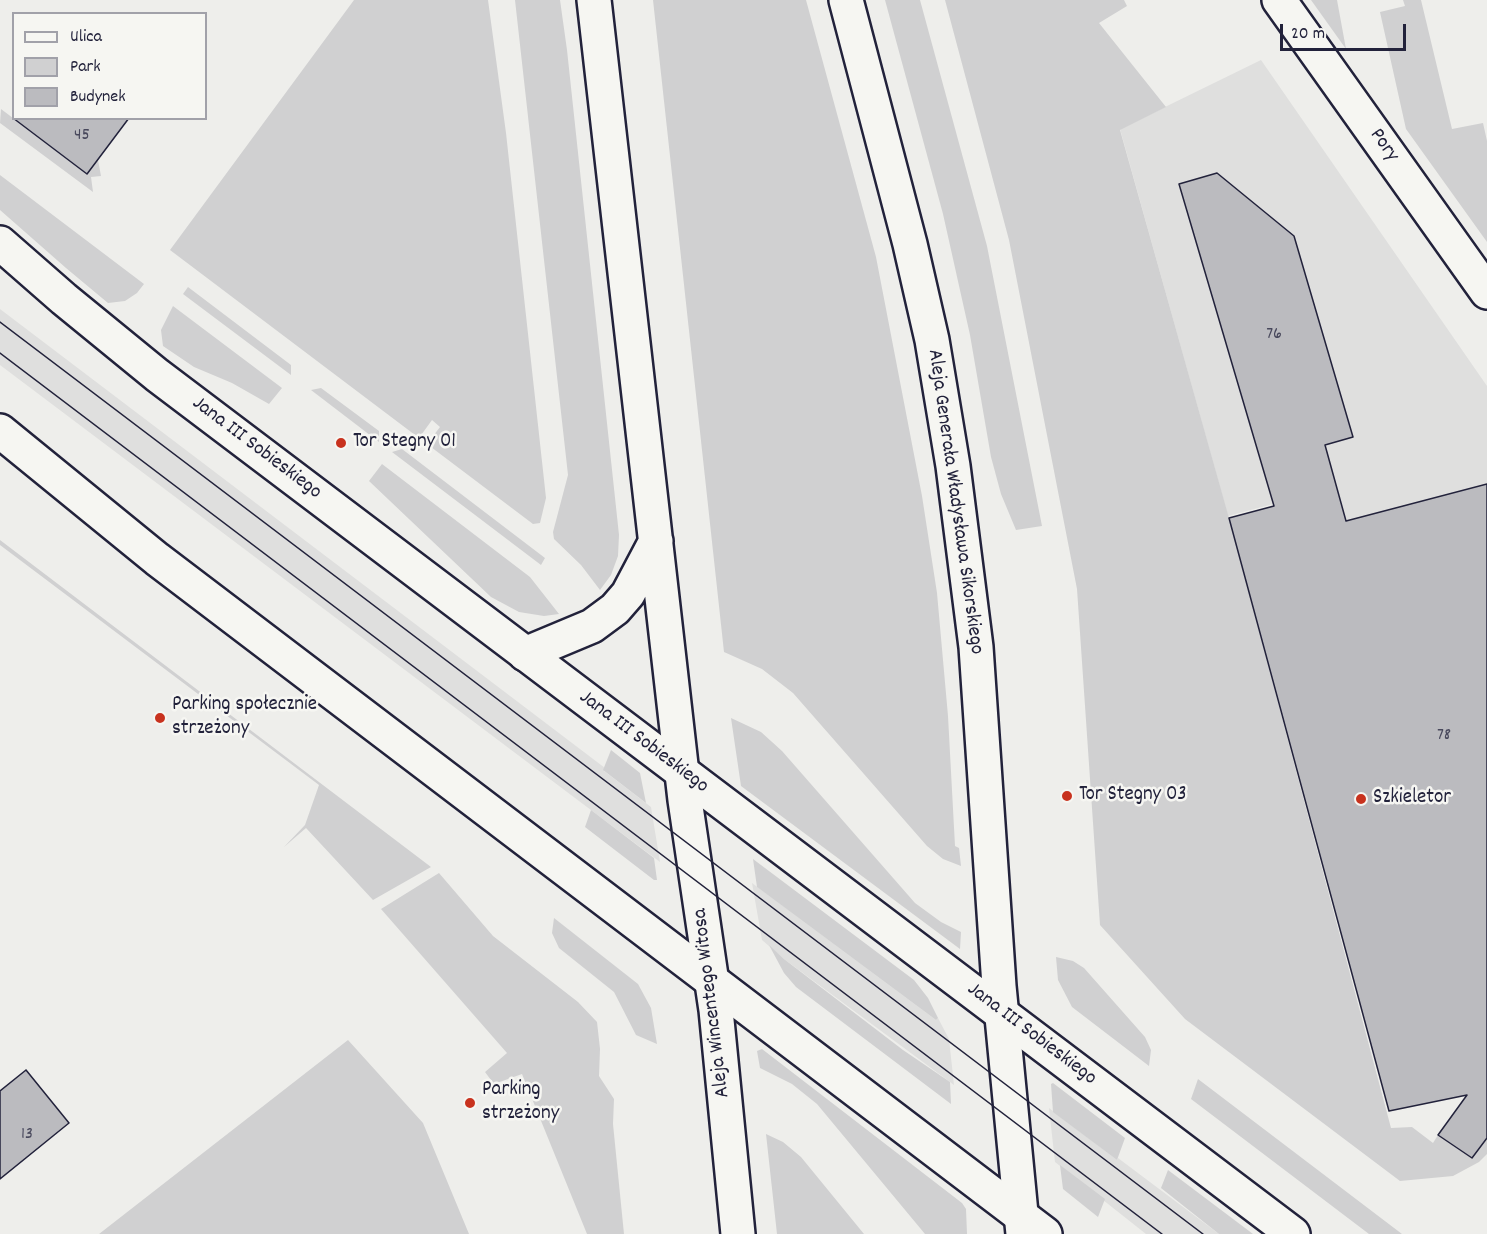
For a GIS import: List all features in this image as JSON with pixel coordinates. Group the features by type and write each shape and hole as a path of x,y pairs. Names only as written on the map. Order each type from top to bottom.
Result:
{"main road":[{"path":"594,0 682,772"},
{"name":"Aleja Generała Władysława Sikorskiego","path":"846,0 902,205 932,340 948,433 976,648 1002,1013"},
{"name":"Pory","path":"1279,0 1487,292"},
{"name":"Jana III Sobieskiego","path":"0,243 157,375 1293,1234"},
{"path":"0,431 138,545 712,980 1030,1228"},
{"path":"525,654 592,626 615,609 628,594 656,541"},
{"name":"Aleja Wincentego Witosa","path":"682,772 712,980 738,1234"},
{"path":"1002,1013 1030,1228"}],"shaded area":[{"path":"1261,60 1487,386 1487,976 1343,522 1346,520 1337,487 1228,516 1120,129"},
{"path":"0,309 605,768 604,771 651,807 660,862 0,365"},
{"path":"752,883 936,1020 938,1018 949,1039 954,1085 784,959 762,940"},
{"path":"1049,1108 1219,1234 1146,1234 1055,1162"}],"green space":[{"path":"354,0 488,0 506,133 546,498 540,523 533,524 427,444 440,427 432,420 419,438 170,250"},
{"path":"515,0 560,0 619,535 618,556 611,575 600,590 581,565 554,539 553,532 568,475"},
{"path":"653,0 806,0 876,257 922,496 937,593 948,716 955,846 959,848 961,866 943,859 927,846 793,693 762,669 724,652"},
{"path":"885,0 920,0 987,246 1042,526 1016,530 1001,494 991,457 970,335 943,214"},
{"path":"945,0 1124,0 1127,6 1099,23 1166,107 1120,130 1229,518 1391,1128 1412,1127 1433,1143 1438,1135 1472,1158 1487,1138 1487,1154 1479,1162 1453,1176 1400,1181 1185,1019 1100,925 1077,589 1009,240"},
{"path":"1311,0 1337,0 1346,49"},
{"path":"1403,0 1421,0 1452,129 1483,123 1487,141 1487,242 1406,129 1380,12 1405,6"},
{"path":"1,109 12,117 12,120 16,120 87,174 98,160 101,176 91,177 93,192 0,123"},
{"path":"0,175 144,284 137,293 125,301 108,303 66,268 0,210"},
{"path":"188,287 291,365 291,375 183,294"},
{"path":"173,306 282,388 269,404 232,383 194,367 163,346 161,330"},
{"path":"321,388 379,431 379,442 311,390"},
{"path":"402,449 545,558 541,565 392,452"},
{"path":"382,464 530,577 559,614 544,616 519,612 491,597 369,481"},
{"path":"0,540 431,867 373,900 306,828 284,847 305,825 319,785 0,545"},
{"path":"731,718 761,732 782,751 915,903 941,922 961,932 960,949 741,786"},
{"path":"611,750 640,773 646,803 603,770"},
{"path":"591,810 654,858 657,880 585,827"},
{"path":"753,859 914,980 928,998 938,1018 936,1020 757,887"},
{"path":"439,873 493,936 578,1002 597,1022 600,1049 599,1076 614,1099 613,1124 624,1234 587,1234 522,1074 494,1084 485,1072 507,1053 381,909"},
{"path":"554,918 638,984 651,1008 657,1044 636,1035 614,992 559,948 552,933"},
{"path":"769,945 903,1050 950,1082 951,1104 796,987 784,973"},
{"path":"1056,957 1073,961 1084,968 1145,1037 1151,1050 1149,1066 1072,1007 1058,980"},
{"path":"348,1040 423,1123 469,1234 99,1234"},
{"path":"762,1049 962,1203 966,1209 967,1234 925,1234 817,1104 792,1084 760,1068 757,1051"},
{"path":"1198,1079 1402,1234 1369,1234 1191,1099"},
{"path":"1053,1083 1125,1138 1117,1160 1053,1112 1051,1084"},
{"path":"766,1134 783,1142 801,1157 864,1234 777,1234"},
{"path":"1060,1165 1105,1199 1098,1217 1063,1189"},
{"path":"1168,1170 1253,1234 1219,1234 1161,1188"}],"building":[{"path":"16,120 128,120 87,174"},
{"path":"1217,173 1294,236 1353,437 1325,445 1346,521 1487,484 1487,1138 1472,1158 1438,1135 1467,1095 1389,1111 1229,518 1274,506 1179,184"},
{"path":"26,1070 69,1123 0,1179 0,1091"}],"tram line":[{"path":"0,322 1203,1234"},
{"path":"0,353 1162,1234"}],"place":[{"name":"Tor Stegny 01","path":"341,443"},
{"name":"Parking społecznie strzeżony","path":"160,718"},
{"name":"Tor Stegny 03","path":"1067,796"},
{"name":"Szkieletor","path":"1361,799"},
{"name":"Parking strzeżony","path":"470,1103"}]}
